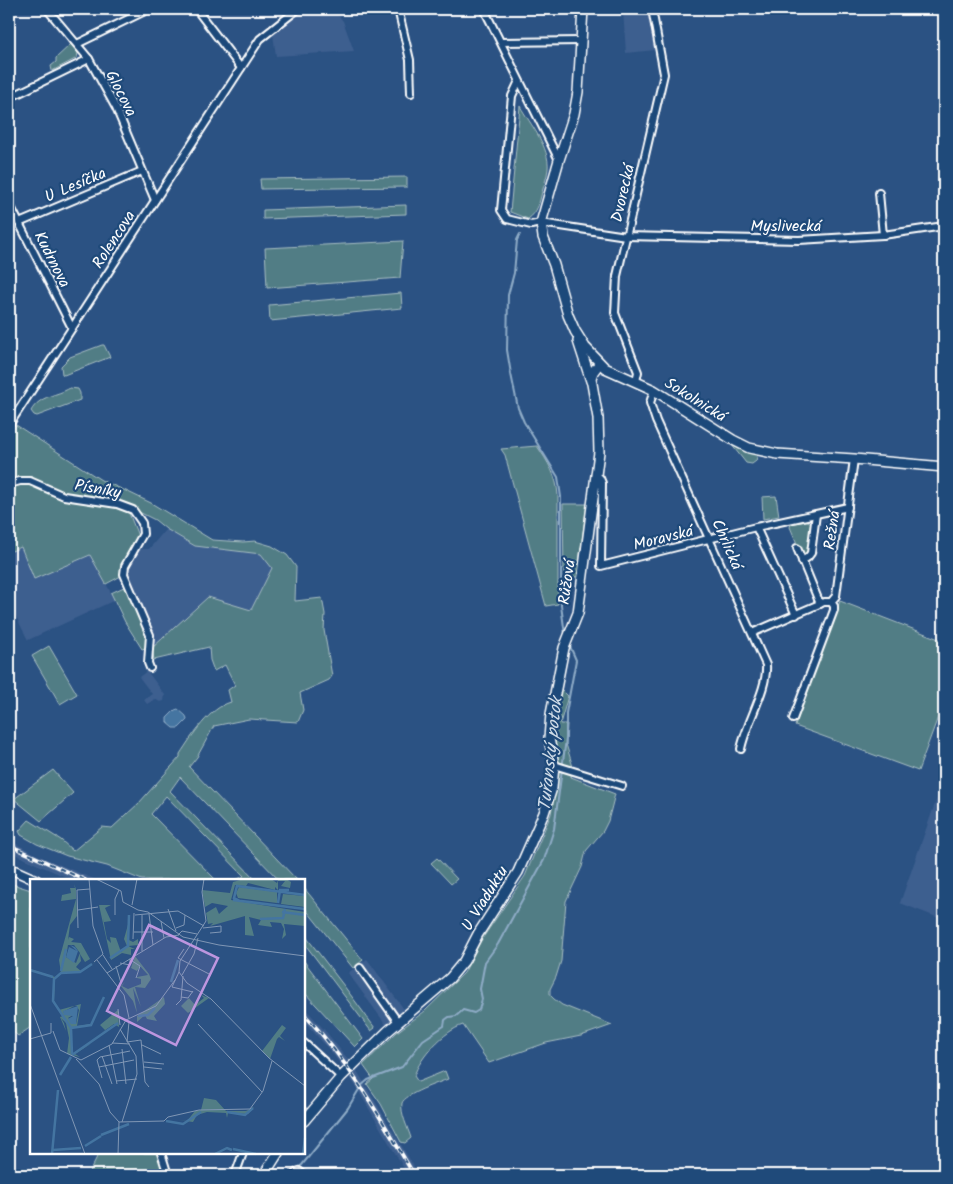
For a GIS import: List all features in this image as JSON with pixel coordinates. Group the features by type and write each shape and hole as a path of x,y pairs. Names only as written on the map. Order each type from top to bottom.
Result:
{"street":[{"name":"Glocova","path":"47,9 89,59 116,108 155,200"},
{"path":"77,44 149,9"},
{"path":"196,9 241,68"},
{"name":"Rolencova","path":"9,425 260,39 298,9"},
{"path":"398,9 410,60 411,93"},
{"path":"484,9 559,160"},
{"path":"541,223 577,100 583,9"},
{"name":"Dvorecká","path":"636,382 638,372 615,313 616,276 664,74 652,9"},
{"path":"502,42 581,41"},
{"path":"9,98 89,59"},
{"name":"Myslivecká","path":"519,81 512,96 501,210 507,219 531,225 541,223 626,236 799,240 883,235 944,226"},
{"name":"U Lesíčka","path":"19,223 142,171"},
{"path":"879,193 883,235"},
{"name":"Kudrnova","path":"9,203 72,328"},
{"name":"Sokolnická","path":"541,223 543,237 576,334 599,364 611,372 654,390 733,440 749,448 777,454 944,467"},
{"name":"Růžová","path":"556,690 567,640 578,613 599,452 599,425 591,381 576,334"},
{"path":"591,381 593,372 599,364"},
{"name":"Chrlická","path":"654,390 650,403 656,421 711,540 766,668 764,681 744,735 741,749"},
{"name":"Režná","path":"794,719 834,610 831,602 836,596 854,459"},
{"name":"Růžová","path":"596,476 602,482 601,566"},
{"name":"Písníky","path":"9,484 30,481 64,496 117,504 133,510 142,522 143,534 125,566 124,574 150,635 148,663 150,668"},
{"name":"Moravská","path":"601,566 711,540 756,527 848,507"},
{"path":"802,561 811,553 816,514"},
{"path":"756,527 796,615"},
{"path":"796,548 820,604"},
{"path":"752,633 820,604 828,601 831,602"},
{"name":"U Viaduktu","path":"305,1120 341,1077 398,1022 422,1004 455,972 464,961 478,934 518,872 544,813 552,788 554,765 549,738 556,690"},
{"path":"554,765 622,786"},
{"path":"9,868 34,879"},
{"path":"360,968 398,1022"},
{"path":"305,1045 341,1077"},
{"path":"161,1154 168,1175"},
{"path":"235,1175 243,1154"},
{"path":"264,1175 277,1154"}],"shaded area":[{"path":"305,9 333,9 343,21 354,51 276,56 273,34"},
{"path":"632,9 632,12 648,9 655,50 626,53 623,10"},
{"path":"166,529 195,546 262,554 272,568 251,611 208,597 152,648 152,631 127,574 140,549 149,549"},
{"path":"21,547 34,578 90,555 115,600 28,640 9,603 9,552"},
{"path":"147,671 165,695 164,701 160,702 155,699 147,704 144,700 152,694 139,677"},
{"path":"178,709 186,716 187,720 179,728 174,728 167,722 167,718"},
{"path":"942,784 944,785 944,920 900,903"},
{"path":"9,840 39,856 94,879 71,879 9,851"},
{"path":"367,959 406,1012 387,1026 348,973"},
{"path":"305,1008 357,1071 419,1175 408,1175 355,1085 333,1054 305,1022"}],"green space":[{"path":"595,9 631,9 595,13"},
{"path":"631,9 638,9 638,11 632,12"},
{"path":"71,44 78,53 77,58 52,71 51,66 56,62 56,58"},
{"path":"520,106 543,144 548,161 547,175 539,204 528,219 510,212"},
{"path":"407,177 407,187 261,189 260,179"},
{"path":"406,205 406,214 263,219 263,210"},
{"path":"403,241 400,278 267,288 265,248"},
{"path":"401,293 402,308 270,321 269,305"},
{"path":"104,345 110,357 64,375 62,374 61,366 70,357"},
{"path":"70,388 78,389 80,400 37,416 31,411 44,399"},
{"path":"16,425 101,480 151,503 212,540 255,541 272,546 287,555 296,567 295,601 322,598 325,614 324,630 332,676 329,680 300,693 303,710 298,722 249,719 214,726 197,757 189,767 296,879 278,879 180,777 170,791 255,879 238,879 244,876 166,796 151,814 215,879 140,879 107,866 67,856 37,844 21,835 19,831 29,820 61,840 73,851 102,827 112,828 139,803 180,757 190,739 208,716 223,705 231,702 228,690 235,685 225,665 214,671 210,660 209,647 154,660 152,648 208,597 251,610 272,568 261,554 195,546 166,529 155,520 117,501 63,492 31,478 19,478 9,481 9,437"},
{"path":"731,444 756,454 756,461 752,464 746,463"},
{"path":"537,446 554,476 558,496 558,604 546,606 505,455 501,449"},
{"path":"20,483 28,484 64,499 109,505 129,513 138,536 122,565 121,576 106,584 90,555 34,579 21,547 12,551 9,547 11,530 9,512 12,510 9,507 9,486"},
{"path":"776,496 779,516 763,519 762,497"},
{"path":"563,504 587,504 577,577 564,577"},
{"path":"807,521 812,523 809,551 805,556 801,553 790,527 791,524"},
{"path":"126,586 149,638 148,647 142,649 125,622 111,593"},
{"path":"840,601 944,641 944,701 918,771 795,726"},
{"path":"49,646 77,694 60,704 32,656"},
{"path":"561,689 568,696 560,724 567,724 566,744 573,767 571,777 615,794 608,821 603,831 586,851 582,867 566,901 561,961 550,989 550,995 562,1005 612,1025 581,1036 546,1043 489,1063 463,1025 456,1028 427,1053 417,1069 414,1076 418,1082 445,1071 448,1079 422,1089 404,1100 402,1111 411,1138 405,1143 401,1142 381,1104 367,1084 373,1079 363,1065 397,1032 425,1011 464,973 482,939 525,876 551,814 557,778 555,714"},
{"path":"53,770 73,793 41,821 14,799"},
{"path":"437,858 457,879 451,884 431,863"},
{"path":"9,883 30,890 30,1028 18,1036 9,1028"},
{"path":"305,889 363,960 353,968 305,908"},
{"path":"305,935 375,1028 371,1031 305,944"},
{"path":"305,962 363,1039 355,1047 305,993"},
{"path":"98,1154 157,1154 164,1175 88,1175"}],"waterway":[{"name":"Tuřanský potok","path":"520,234 517,240 514,273 508,295 507,350 518,408 524,422 558,477 561,497 561,605 565,635"},
{"name":"Tuřanský potok","path":"287,1175 302,1165 348,1108 361,1086 368,1080 402,1067 423,1040 444,1026 445,1020 449,1017 456,1016 463,1010 474,1013 479,1010 482,999 480,989 485,962 498,944 544,860 554,829 566,739 566,713 576,660 569,644"}],"railway":[{"path":"9,845 83,879"},
{"path":"305,1015 336,1051 350,1071 377,1112 414,1175"}]}
